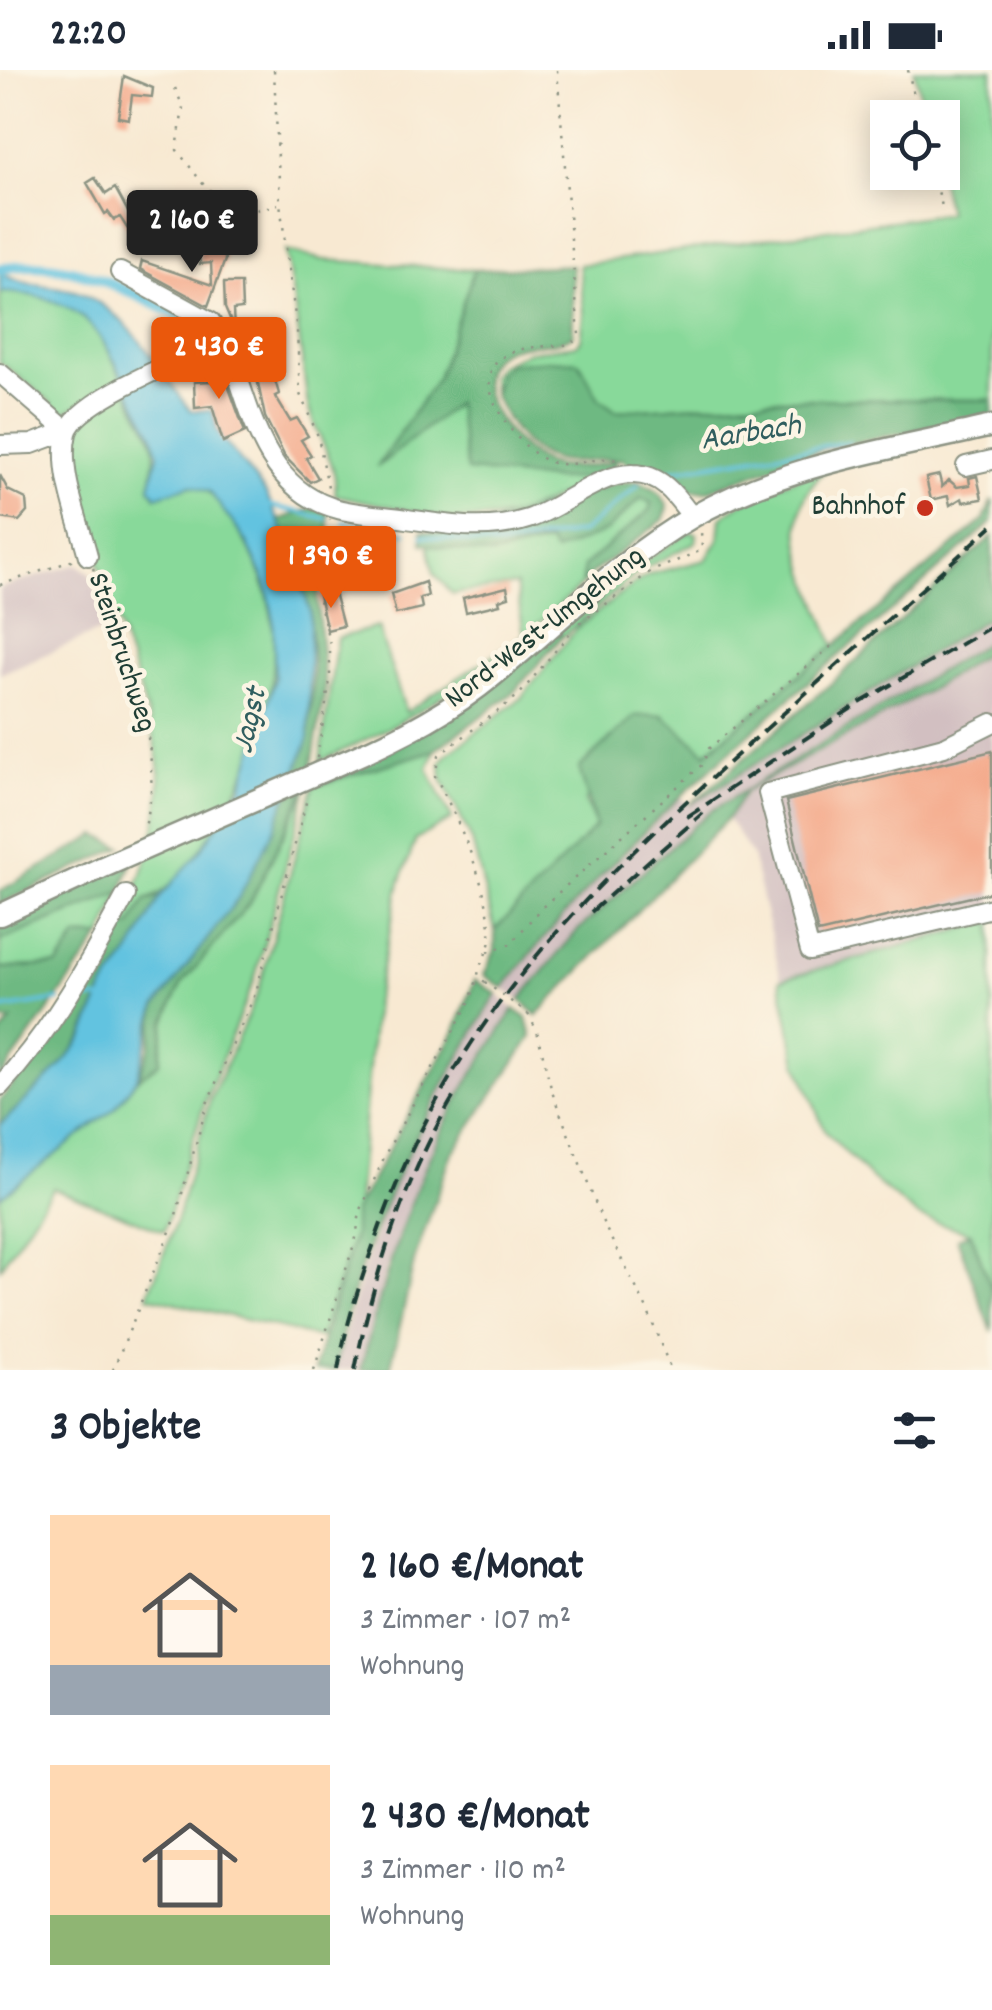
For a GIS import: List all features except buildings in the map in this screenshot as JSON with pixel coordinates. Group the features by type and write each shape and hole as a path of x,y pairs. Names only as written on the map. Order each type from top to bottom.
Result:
{"main road":[{"name":"Nord-West-Umgehung","path":"0,914 324,764 400,736 476,689 640,554 692,517 749,488 815,464 992,426"}],"street":[{"path":"120,272 211,322 222,347 230,354 249,416 266,453 296,485 330,507 465,528 500,526 548,511 620,476 636,474 670,488 692,517"},
{"path":"0,445 32,444 67,431 75,420 122,388 211,346 222,347"},
{"path":"0,373 67,431"},
{"name":"Steinbruchweg","path":"67,431 68,473 88,556"},
{"path":"966,466 992,460"},
{"path":"992,723 944,748 768,793 810,950 992,908"},
{"path":"0,1086 29,1055 80,980 126,895"}],"path":[{"path":"274,70 280,203 300,394 327,469 330,507 330,545 318,596 330,646 324,764"},
{"path":"558,70 578,335 572,344 516,351 496,363 489,377 492,396 523,444 552,463 613,458 636,474"},
{"path":"908,70 915,100"},
{"path":"176,88 182,106 177,150 207,189 253,212 280,203"},
{"path":"938,190 943,210"},
{"path":"314,1370 356,1238 360,1212 387,1150 470,1001 486,952 489,924 466,839 434,776 439,755 519,696 576,626 650,572 702,550 704,538 692,517"},
{"path":"0,585 88,556"},
{"name":"Steinbruchweg","path":"88,556 143,713 153,758 142,838"},
{"path":"486,952 511,944 539,910 704,763 706,750 834,644"},
{"path":"113,1370 174,1222 208,1100 256,992 312,780"},
{"path":"478,976 528,1014 537,1031 552,1092 604,1226 647,1310 672,1370"}],"shaded area":[{"path":"77,564 89,572 109,627 0,674 0,588"},
{"path":"992,615 992,639 708,813 577,931 520,1000 503,988 550,927 681,798 690,804"},
{"path":"992,649 992,920 781,979 752,856 728,819 748,791 931,689"},
{"path":"497,994 514,1009 453,1107 386,1269 361,1370 335,1370 362,1274 402,1158 432,1099"}],"green space":[{"path":"914,70 992,70 992,400 780,399 616,411 599,399 498,374 494,396 491,377 498,366 527,352 576,345 581,340 584,313 579,265 948,213 943,190 960,190 960,100 922,100"},
{"path":"285,251 324,260 474,270 438,377 380,464 456,403 550,476 601,478 512,517 454,520 335,495 333,470 307,399"},
{"path":"572,265 573,335 502,352 486,372 485,386 498,418 534,456 562,467 615,462 618,468 586,478 566,479 467,471 456,404 377,467 438,377 474,270"},
{"path":"0,292 46,298 78,314 103,341 124,383 61,414 50,406 52,403 0,362"},
{"path":"579,362 599,399 616,411 780,399 992,400 992,415 823,449 707,491 693,491 631,467 624,460 554,460 522,440 494,396 498,374 509,364"},
{"path":"127,389 153,444 150,487 155,496 192,486 205,489 214,498 253,557 267,596 273,635 272,676 265,716 235,794 184,872 166,889 145,900 131,926 120,929 153,835 160,776 142,698 90,537 73,450 78,426"},
{"path":"830,466 812,486 802,506 798,529 807,575 834,646 705,753 663,715 585,801 596,826 495,930 472,841 442,779 441,763 446,755 521,698 577,628 635,583 650,574 706,560 719,539 721,518 773,488"},
{"path":"637,481 663,498 668,508 663,520 582,581 584,566 650,510 651,503 641,498 606,531 555,552 548,541 492,555 422,544 422,531 457,534 613,484"},
{"path":"641,498 651,503 650,509 583,581 590,577 526,634 431,703 320,761 337,638 378,627 406,712 524,635 516,585 452,594 434,573 428,545 492,555 606,531"},
{"path":"992,500 992,522 675,802 557,923 503,988 484,975 495,950 495,930 596,826 579,768 635,716 663,715 706,753 984,520"},
{"path":"321,505 328,509 330,544 317,597 325,690 311,770 294,777 310,714 312,647 301,582 278,520"},
{"path":"690,532 697,534 696,542 641,570 562,637 557,630 620,577"},
{"path":"992,536 992,615 690,805 834,681"},
{"path":"557,630 562,637 513,693 435,750 314,786 443,719 500,679"},
{"path":"992,639 992,649 931,689 746,791 728,818 537,1015 520,1000 577,931 708,813"},
{"path":"435,750 428,769 452,819 416,839 400,882 375,1001 354,1235 320,1338 148,1296 176,1221 210,1100 258,992 314,786"},
{"path":"307,788 254,981 205,1101 164,1231 53,1188 0,1268 0,1197 115,1108 137,1079 159,1063 165,1022 181,985 251,901"},
{"path":"305,789 251,901 181,985 165,1022 159,1063 138,1079 150,1046 156,1007 239,897 287,796"},
{"path":"97,835 122,847 0,904 0,891"},
{"path":"132,863 121,892 0,941 0,921"},
{"path":"121,892 102,936 77,937 58,965 0,968 0,941"},
{"path":"161,896 131,952 105,986 82,1038 62,1065 0,1125 0,1100 68,1016 120,929 131,926 145,900"},
{"path":"992,921 992,1291 971,1233 919,1217 872,1179 825,1131 797,1063 780,980"},
{"path":"102,936 0,1078 0,1035 11,1021 0,1021 0,968 58,965 77,937"},
{"path":"475,980 497,994 398,1174 360,1270 335,1370 314,1370 354,1235 354,1211 454,1033"},
{"path":"514,1009 527,1018 532,1037 451,1155 415,1258 390,1370 361,1370 388,1269 424,1171 460,1095"},
{"path":"971,1233 992,1291 992,1332 957,1238"}],"water":[{"path":"0,271 16,280 71,290 98,302 129,328 190,410 213,411 217,431 265,492 282,528 310,610 309,738 275,827 239,897 156,1007 137,1078 115,1108 0,1197 0,1125 62,1065 83,1038 105,986 131,952 161,896 201,850 241,789 275,679 273,616 266,583 246,541 209,491 191,485 156,496 150,487 158,454 153,434 99,335 63,305 36,296 0,292"}],"waterway":[{"path":"0,269 47,266 70,270 115,285 180,316"},
{"name":"Aarbach","path":"661,472 849,442"},
{"name":"Aarbach","path":"422,536 500,546 583,532 638,485"},
{"name":"Aarbach","path":"268,505 327,519"},
{"name":"Aarbach","path":"344,522 406,533"},
{"path":"88,999 103,999"},
{"path":"0,1009 59,1000"}],"railway":[{"path":"338,1370 360,1283 409,1155 487,1020 533,960 636,849 694,794 992,526"},
{"path":"687,817 858,704 992,626"},
{"path":"591,912 703,813"},
{"path":"355,1370 393,1228 420,1160 454,1096"}],"place":[{"name":"Bahnhof","path":"925,508"}],"water label":[{"name":"Jagst","path":"252,721"}]}
